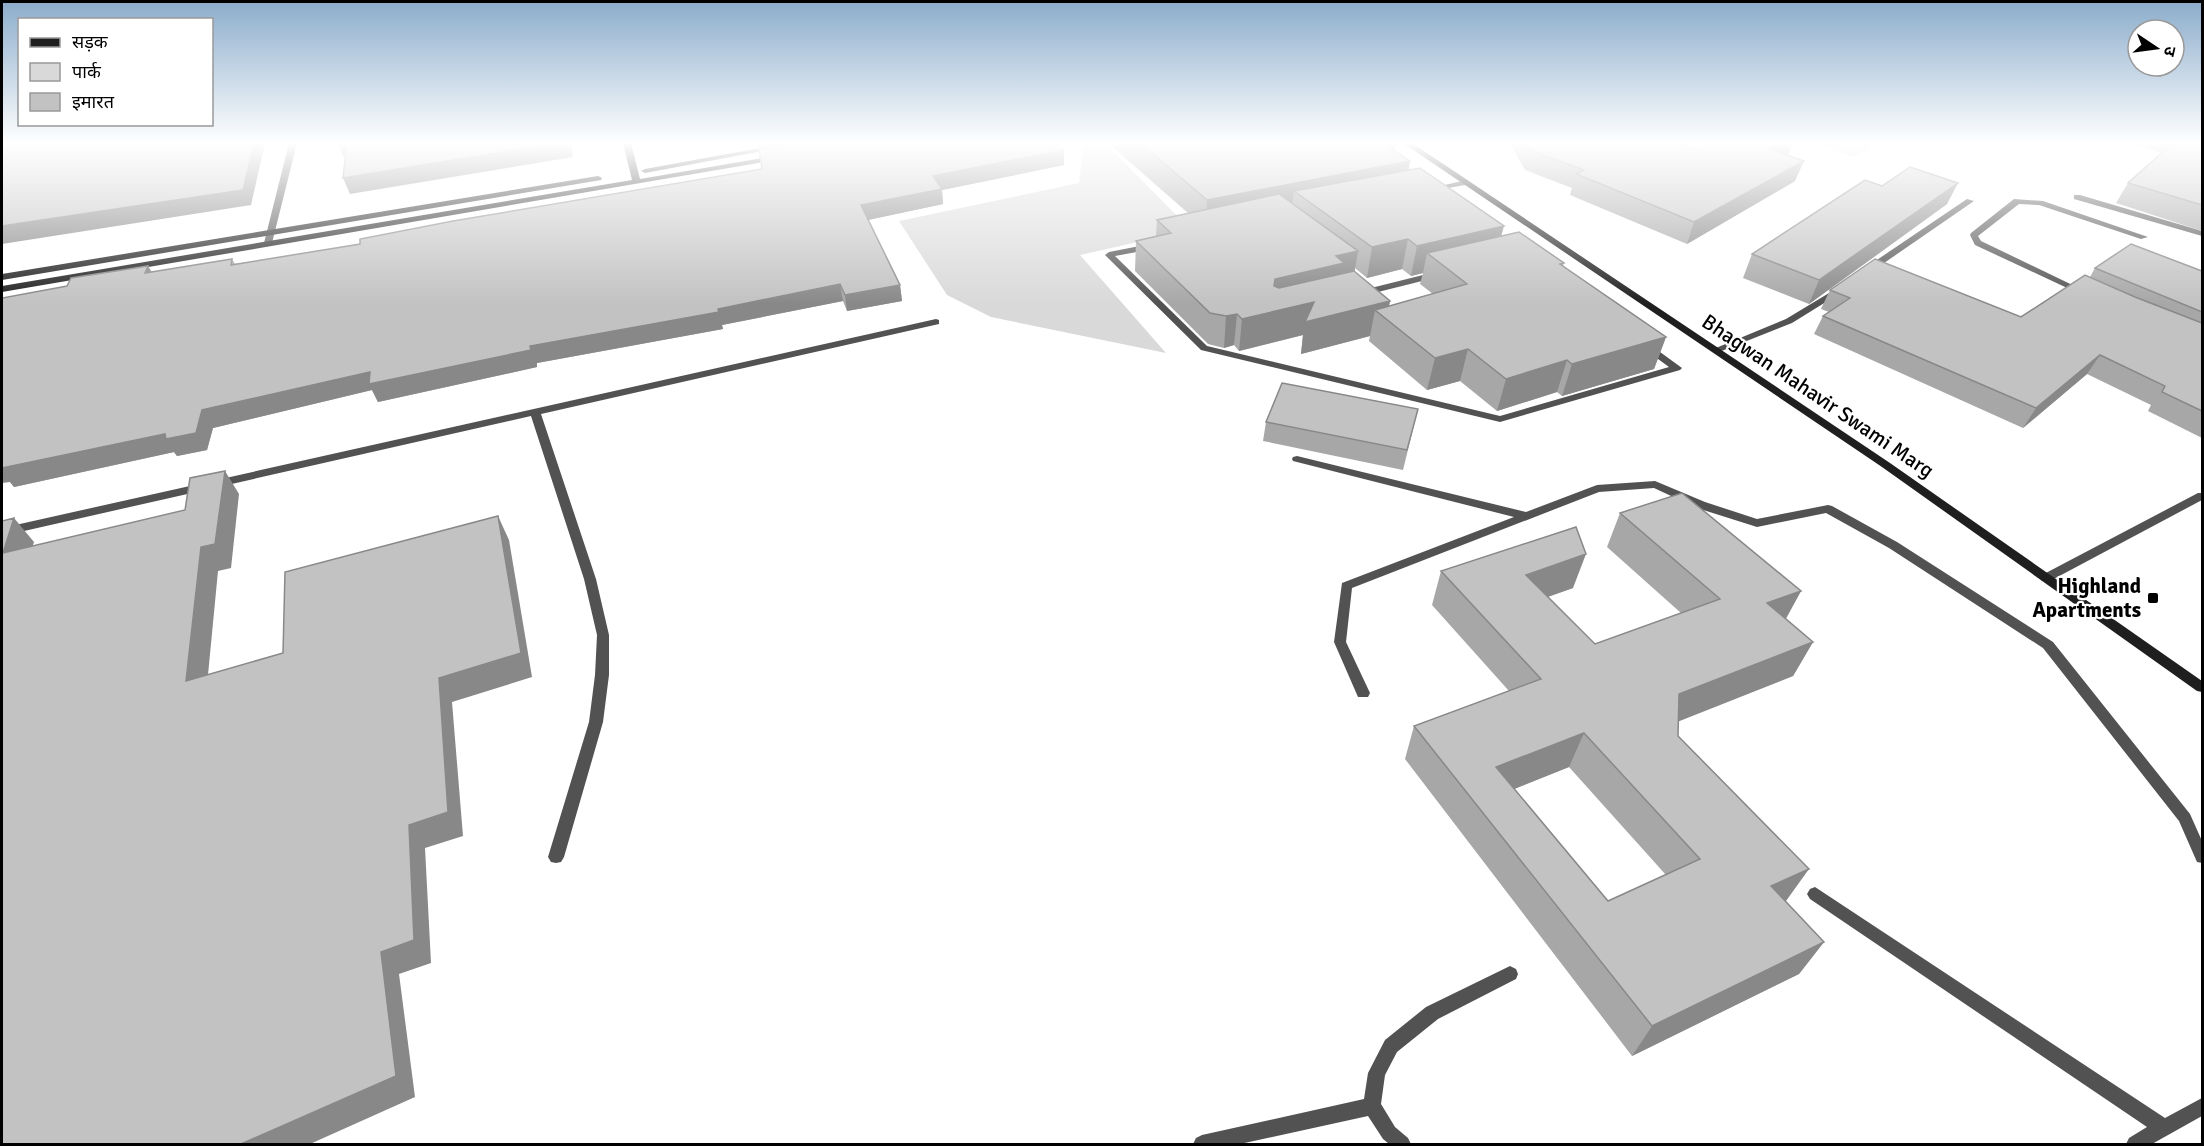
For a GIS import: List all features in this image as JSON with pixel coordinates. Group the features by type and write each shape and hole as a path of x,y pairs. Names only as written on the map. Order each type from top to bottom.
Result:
{"street":[{"path":"268,243 280,196"},
{"path":"2,277 502,196"},
{"path":"2,289 523,196"},
{"name":"Bhagwan Mahavir Swami Marg","path":"1483,196 1716,350 2202,687"},
{"path":"2079,196 2202,234"},
{"path":"1858,277 1970,201"},
{"path":"2094,297 1978,243 1974,235 2017,201 2023,201 2040,203 2144,237"},
{"path":"1166,243 1109,255 1204,348 1500,419 1677,368 1639,341"},
{"path":"1352,296 1450,272"},
{"path":"1364,283 1374,290"},
{"path":"1716,350 1789,321 1849,283"},
{"path":"2,532 936,322"},
{"path":"535,412 590,579 603,635 602,675 596,722 556,857"},
{"path":"1296,459 1525,516"},
{"path":"1363,693 1340,642 1346,586 1597,489 1655,484 1701,505 1757,523 1828,509 1893,545 2048,645 2185,818 2202,857"},
{"path":"2046,578 2202,496"},
{"path":"1815,894 2164,1128"},
{"path":"1402,1144 1389,1133 1372,1106 1377,1073 1391,1046 1432,1013 1510,974"},
{"path":"1202,1144 1372,1106"},
{"path":"2135,1144 2202,1107"}],"green space":[{"path":"1015,196 1158,196 1191,230 1080,255 1166,353 991,317 947,295 899,221"}],"building":[{"path":"2,196 200,196 2,226"},
{"path":"599,196 904,196 861,205 900,285 845,295 840,284 718,309 719,312 530,346 531,350 369,384 370,372 202,410 196,433 166,439 165,434 2,468 2,298 67,286 71,278 148,266 145,273 232,259 231,265 360,244 360,239"},
{"path":"1203,196 1225,196 1207,200"},
{"path":"1267,196 1282,196 1358,251 1336,256 1344,263 1275,279 1274,286 1279,288 1354,271 1390,301 1305,322 1314,302 1242,319 1237,314 1226,316 1210,313 1136,241 1171,233 1157,220"},
{"path":"1302,196 1461,196 1504,226 1417,246 1408,239 1372,247"},
{"path":"1631,196 1740,196 1694,222"},
{"path":"1840,196 1939,196 1819,280 1752,254"},
{"path":"2173,196 2202,196 2202,205"},
{"path":"1519,232 1564,263 1560,264 1666,337 1572,364 1567,360 1506,379 1468,349 1435,358 1375,310 1467,284 1427,253"},
{"path":"2131,244 2202,271 2202,312 2095,268"},
{"path":"1875,259 2021,317 2085,275 2202,323 2202,411 2162,392 2165,386 2100,355 2036,408 1823,316 1850,298 1830,290"},
{"path":"1282,383 1418,409 1407,450 1266,422"},
{"path":"225,471 215,544 201,547 186,681 283,653 285,572 498,516 521,653 439,678 448,812 409,825 414,940 381,952 396,1076 241,1144 2,1144 2,521 14,518 3,553 185,510 190,478"},
{"path":"1682,493 1801,591 1767,603 1813,642 1679,694 1678,736 1809,869 1771,886 1824,942 1652,1026 1414,726 1541,679 1441,571 1576,527 1586,554 1526,575 1595,644 1720,599 1620,513","holes":["1584,733 1700,859 1608,901 1496,767"]}],"place":[{"name":"Highland Apartments","path":"2153,598"}]}
